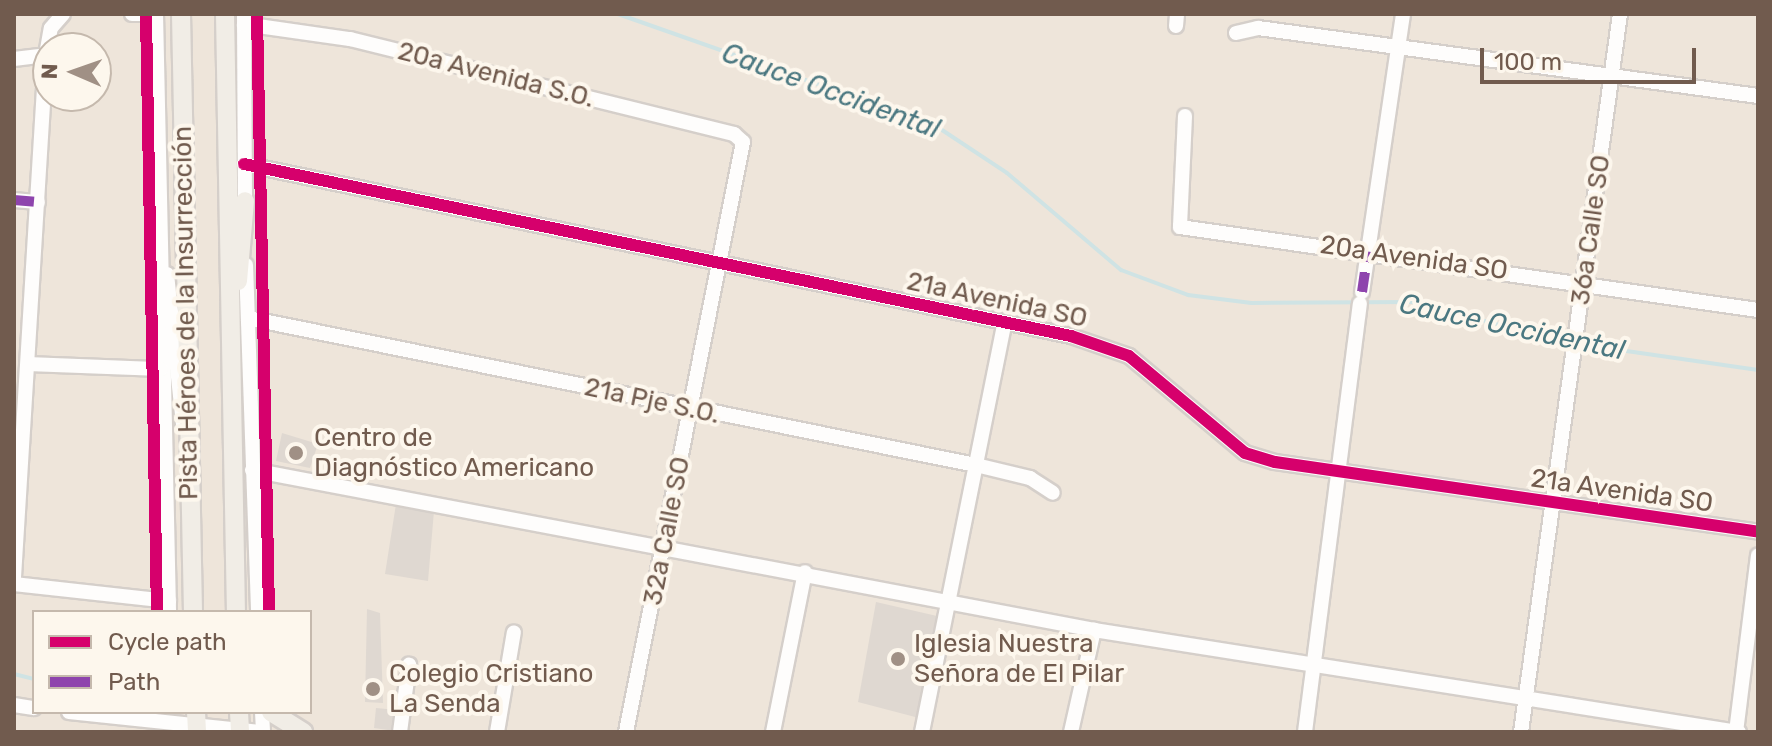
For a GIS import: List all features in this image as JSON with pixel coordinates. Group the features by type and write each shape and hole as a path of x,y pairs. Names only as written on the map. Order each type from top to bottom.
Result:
{"main road":[{"name":"Pista Héroes de la Insurrección","path":"181,14 193,610"},
{"name":"Pista Héroes de la Insurrección","path":"225,14 230,451 236,610"},
{"path":"230,451 245,201"},
{"path":"274,714 303,732"}],"street":[{"path":"50,32 63,14"},
{"path":"132,14 156,14"},
{"name":"Pista Héroes de la Insurrección","path":"156,14 161,369 169,606"},
{"path":"1305,732 1361,298 1403,14"},
{"name":"36a Calle SO","path":"1521,732 1620,14"},
{"path":"244,19 244,164 258,610"},
{"name":"20a Avenida S.O.","path":"244,19 350,39 734,134 743,142"},
{"path":"1236,33 1258,28 1612,73 1758,96"},
{"path":"14,577 17,468 28,364 43,112"},
{"name":"20a Avenida SO","path":"1185,116 1180,227 1584,281 1758,310"},
{"name":"32a Calle SO","path":"626,732 665,548 743,142"},
{"name":"21a Avenida SO","path":"244,164 719,268 1004,324 1129,356 1245,453 1338,474 1758,532"},
{"path":"14,200 38,202"},
{"path":"159,226 188,449"},
{"name":"21a Pje S.O.","path":"248,318 690,410 976,465 1030,478 1053,493"},
{"path":"922,732 1004,324"},
{"path":"28,364 161,369"},
{"path":"252,470 805,572 1094,630 1525,702 1737,732 1758,555"},
{"path":"773,732 805,572"},
{"path":"14,584 169,606"},
{"path":"1071,732 1094,630"},
{"path":"497,732 514,632"},
{"path":"400,732 409,665"},
{"path":"88,714 171,723 240,724 261,732"}],"shaded area":[{"path":"14,14 1758,14 1758,732 14,732"}],"building":[{"name":"Centro de Diagnóstico Americano","path":"282,433 318,444 310,468 276,461"},
{"path":"396,504 434,511 428,581 385,574"},
{"name":"Iglesia Nuestra Señora de El Pilar","path":"876,602 937,616 919,718 858,702"},
{"path":"367,609 380,613 383,703 365,702"},
{"path":"376,708 397,710 395,731 374,728"}],"waterway":[{"name":"Cauce Occidental","path":"618,14 936,126 1007,173 1121,270 1188,295 1252,303 1412,302 1569,343"},
{"name":"Cauce Occidental","path":"1578,344 1758,370"},
{"path":"14,674 32,678"}],"marked path":[{"path":"14,200 38,202"},
{"path":"1362,292 1368,251"}],"cycle path":[{"path":"146,14 157,610"},
{"path":"257,14 269,610"},
{"path":"244,164 1071,336 1129,356 1245,453 1275,462 1758,532"}],"place":[{"name":"Centro de Diagnóstico Americano","path":"296,453"},
{"name":"Iglesia Nuestra Señora de El Pilar","path":"898,659"},
{"name":"Colegio Cristiano La Senda","path":"373,689"}]}
